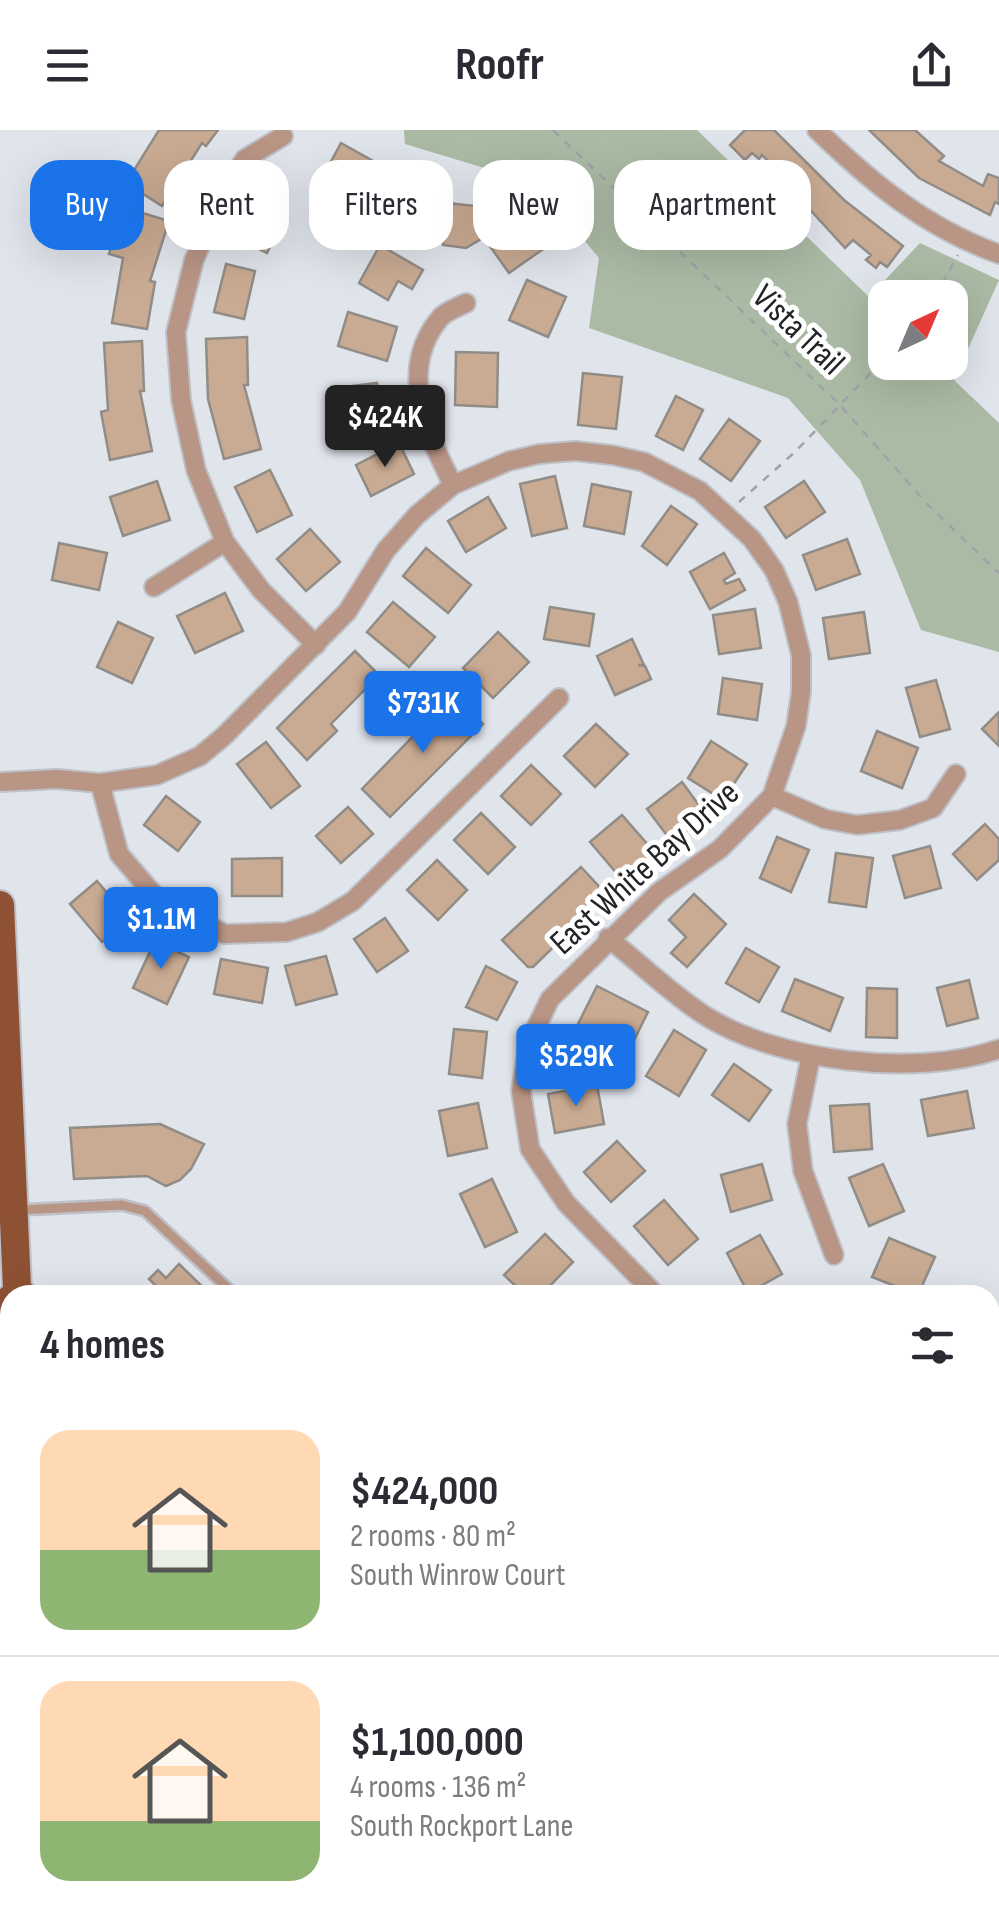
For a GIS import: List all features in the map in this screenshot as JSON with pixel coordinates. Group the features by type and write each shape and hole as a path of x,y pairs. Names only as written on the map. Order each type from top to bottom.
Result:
{"main road":[{"path":"0,905 8,1210 15,1285"}],"street":[{"path":"817,130 900,204 964,242 999,254"},
{"path":"283,136 245,159 228,183 194,260 176,332 181,400 196,470 225,542 261,590 316,645"},
{"path":"453,485 430,439 417,379 426,342 441,315 466,303"},
{"name":"East White Bay Drive","path":"0,782 100,783 157,775 200,756 346,612 401,530 453,485 509,461 576,451 644,462 676,476 726,512 752,538 774,570 788,602 801,656 802,692 796,726 772,796 720,849 658,892 550,1000 528,1042 521,1091 530,1149 566,1202 646,1285"},
{"path":"154,587 225,542"},
{"path":"100,783 120,854 162,904 225,934 287,932 318,922 353,901 559,698"},
{"path":"772,796 825,819 857,825 900,820 933,808 956,774"},
{"path":"608,938 704,1015 766,1044 811,1055 923,1066 999,1050"},
{"path":"811,1055 798,1124 799,1140 803,1172 834,1255"}],"lane":[{"path":"8,1210 122,1206 145,1211 224,1285"}],"path":[{"name":"Vista Trail","path":"554,130 840,405 928,505 999,573"},
{"path":"944,280 964,242"},
{"path":"726,512 762,485 868,376"}],"green space":[{"path":"404,130 697,130 728,160 614,160 614,250 811,250 811,241 868,296 868,380 954,380 999,423 999,652 921,630 860,480 788,398 589,328 599,258 592,250 594,160 473,160 473,165 405,144"},
{"path":"920,243 999,280 968,349 968,280 885,280"}],"building":[{"path":"159,130 218,130 206,146 202,143 191,160 164,160 162,206 144,194 144,160 140,160"},
{"path":"745,130 774,130 804,160 767,160 762,155 759,159 752,153 745,160 730,145"},
{"path":"869,130 915,130 944,156 939,161 983,186 988,174 999,178 999,204 995,202 990,215 919,178"},
{"path":"341,143 371,160 332,160"},
{"path":"811,167 844,200 903,246 887,267 880,262 876,268 866,260 871,255 853,240 845,248 811,211"},
{"path":"453,204 473,206 473,244 466,248 453,246"},
{"path":"144,213 164,219 164,237 150,281 155,282 147,329 112,323 123,258 109,254 110,250 144,250"},
{"path":"377,250 389,250 423,270 412,289 398,281 388,300 359,283"},
{"path":"493,250 542,250 509,273"},
{"path":"226,264 255,271 244,319 214,312"},
{"path":"527,280 566,297 548,337 509,320"},
{"path":"348,312 397,327 387,361 338,346"},
{"path":"247,337 248,385 244,385 261,449 224,459 208,399 206,339"},
{"path":"142,341 144,391 140,391 152,451 110,460 101,412 108,410 104,343"},
{"path":"456,352 498,353 497,407 455,405"},
{"path":"583,373 622,377 616,429 578,425"},
{"path":"377,383 382,426 341,431 336,388"},
{"path":"676,396 703,410 683,450 656,436"},
{"path":"729,419 760,441 731,481 700,459"},
{"path":"399,443 414,474 371,496 356,465"},
{"path":"270,470 292,515 257,532 235,487"},
{"path":"555,476 567,528 532,536 520,484"},
{"path":"157,481 170,520 123,536 110,497"},
{"path":"804,481 825,512 786,538 765,507"},
{"path":"592,484 631,492 624,534 584,526"},
{"path":"488,497 506,528 466,552 448,521"},
{"path":"671,506 697,524 667,565 642,546"},
{"path":"310,529 340,562 306,591 277,559"},
{"path":"847,539 860,574 816,590 803,555"},
{"path":"59,543 107,553 99,590 52,580"},
{"path":"426,548 471,585 448,613 403,576"},
{"path":"724,553 735,573 724,580 726,584 739,579 745,590 710,609 690,572"},
{"path":"225,593 243,631 195,653 177,616"},
{"path":"393,602 435,637 409,667 367,632"},
{"path":"550,607 594,614 589,646 544,639"},
{"path":"755,609 761,648 719,654 713,615"},
{"path":"864,612 870,653 829,659 823,618"},
{"path":"118,622 153,638 132,683 97,667"},
{"path":"498,632 529,662 493,698 463,668"},
{"path":"632,639 644,665 638,665 645,666 651,679 615,695 597,656"},
{"path":"355,651 379,675 331,724 337,731 307,760 277,728"},
{"path":"723,678 762,684 757,720 718,714"},
{"path":"936,680 950,729 920,737 906,688"},
{"path":"454,694 483,724 390,817 362,789"},
{"path":"999,712 999,746 982,729"},
{"path":"596,724 628,754 595,787 564,756"},
{"path":"877,731 918,748 902,788 861,771"},
{"path":"711,741 747,764 723,800 688,778"},
{"path":"266,742 300,786 271,808 237,764"},
{"path":"531,765 561,794 531,825 501,796"},
{"path":"682,782 707,816 672,842 647,809"},
{"path":"166,796 200,822 178,851 144,825"},
{"path":"348,807 373,834 341,863 316,836"},
{"path":"481,813 515,847 488,874 454,840"},
{"path":"622,815 656,854 624,882 590,842"},
{"path":"985,824 999,839 999,860 977,880 953,854"},
{"path":"777,837 809,850 791,892 760,878"},
{"path":"930,846 941,888 905,898 893,856"},
{"path":"836,853 873,858 866,907 829,902"},
{"path":"282,858 282,896 232,896 232,859"},
{"path":"437,860 467,890 438,920 407,890"},
{"path":"581,867 607,895 533,967 528,967 502,940"},
{"path":"97,881 129,919 102,942 70,904"},
{"path":"694,894 726,924 687,967 671,953 686,937 669,920"},
{"path":"385,918 408,951 377,972 354,939"},
{"path":"155,941 189,957 167,1004 133,988"},
{"path":"746,948 779,967 759,1002 726,983"},
{"path":"326,956 337,994 296,1005 285,966"},
{"path":"221,959 268,968 262,1003 214,994"},
{"path":"486,966 517,982 497,1020 466,1007"},
{"path":"795,979 843,998 830,1031 782,1011"},
{"path":"969,980 978,1018 947,1026 937,988"},
{"path":"597,986 648,1012 627,1054 576,1028"},
{"path":"867,988 897,989 897,1038 866,1037"},
{"path":"454,1029 487,1032 482,1078 449,1074"},
{"path":"674,1030 706,1050 679,1096 646,1076"},
{"path":"734,1064 771,1090 749,1121 712,1095"},
{"path":"597,1085 604,1124 555,1133 548,1094"},
{"path":"967,1091 974,1128 928,1136 921,1100"},
{"path":"478,1103 487,1148 448,1156 439,1111"},
{"path":"869,1104 872,1149 834,1152 830,1106"},
{"path":"160,1124 204,1144 191,1169 180,1180 166,1186 147,1176 74,1179 70,1128"},
{"path":"617,1141 645,1171 611,1202 584,1172"},
{"path":"762,1164 772,1200 731,1212 721,1175"},
{"path":"883,1164 904,1211 869,1226 849,1178"},
{"path":"492,1179 517,1232 485,1247 460,1194"},
{"path":"664,1200 698,1239 668,1265 634,1226"},
{"path":"545,1234 573,1262 551,1285 514,1285 504,1275"},
{"path":"760,1235 782,1274 762,1285 744,1285 727,1253"},
{"path":"889,1238 935,1257 922,1285 892,1285 872,1277"},
{"path":"179,1264 201,1285 155,1285 149,1279 158,1270 166,1278"}]}
